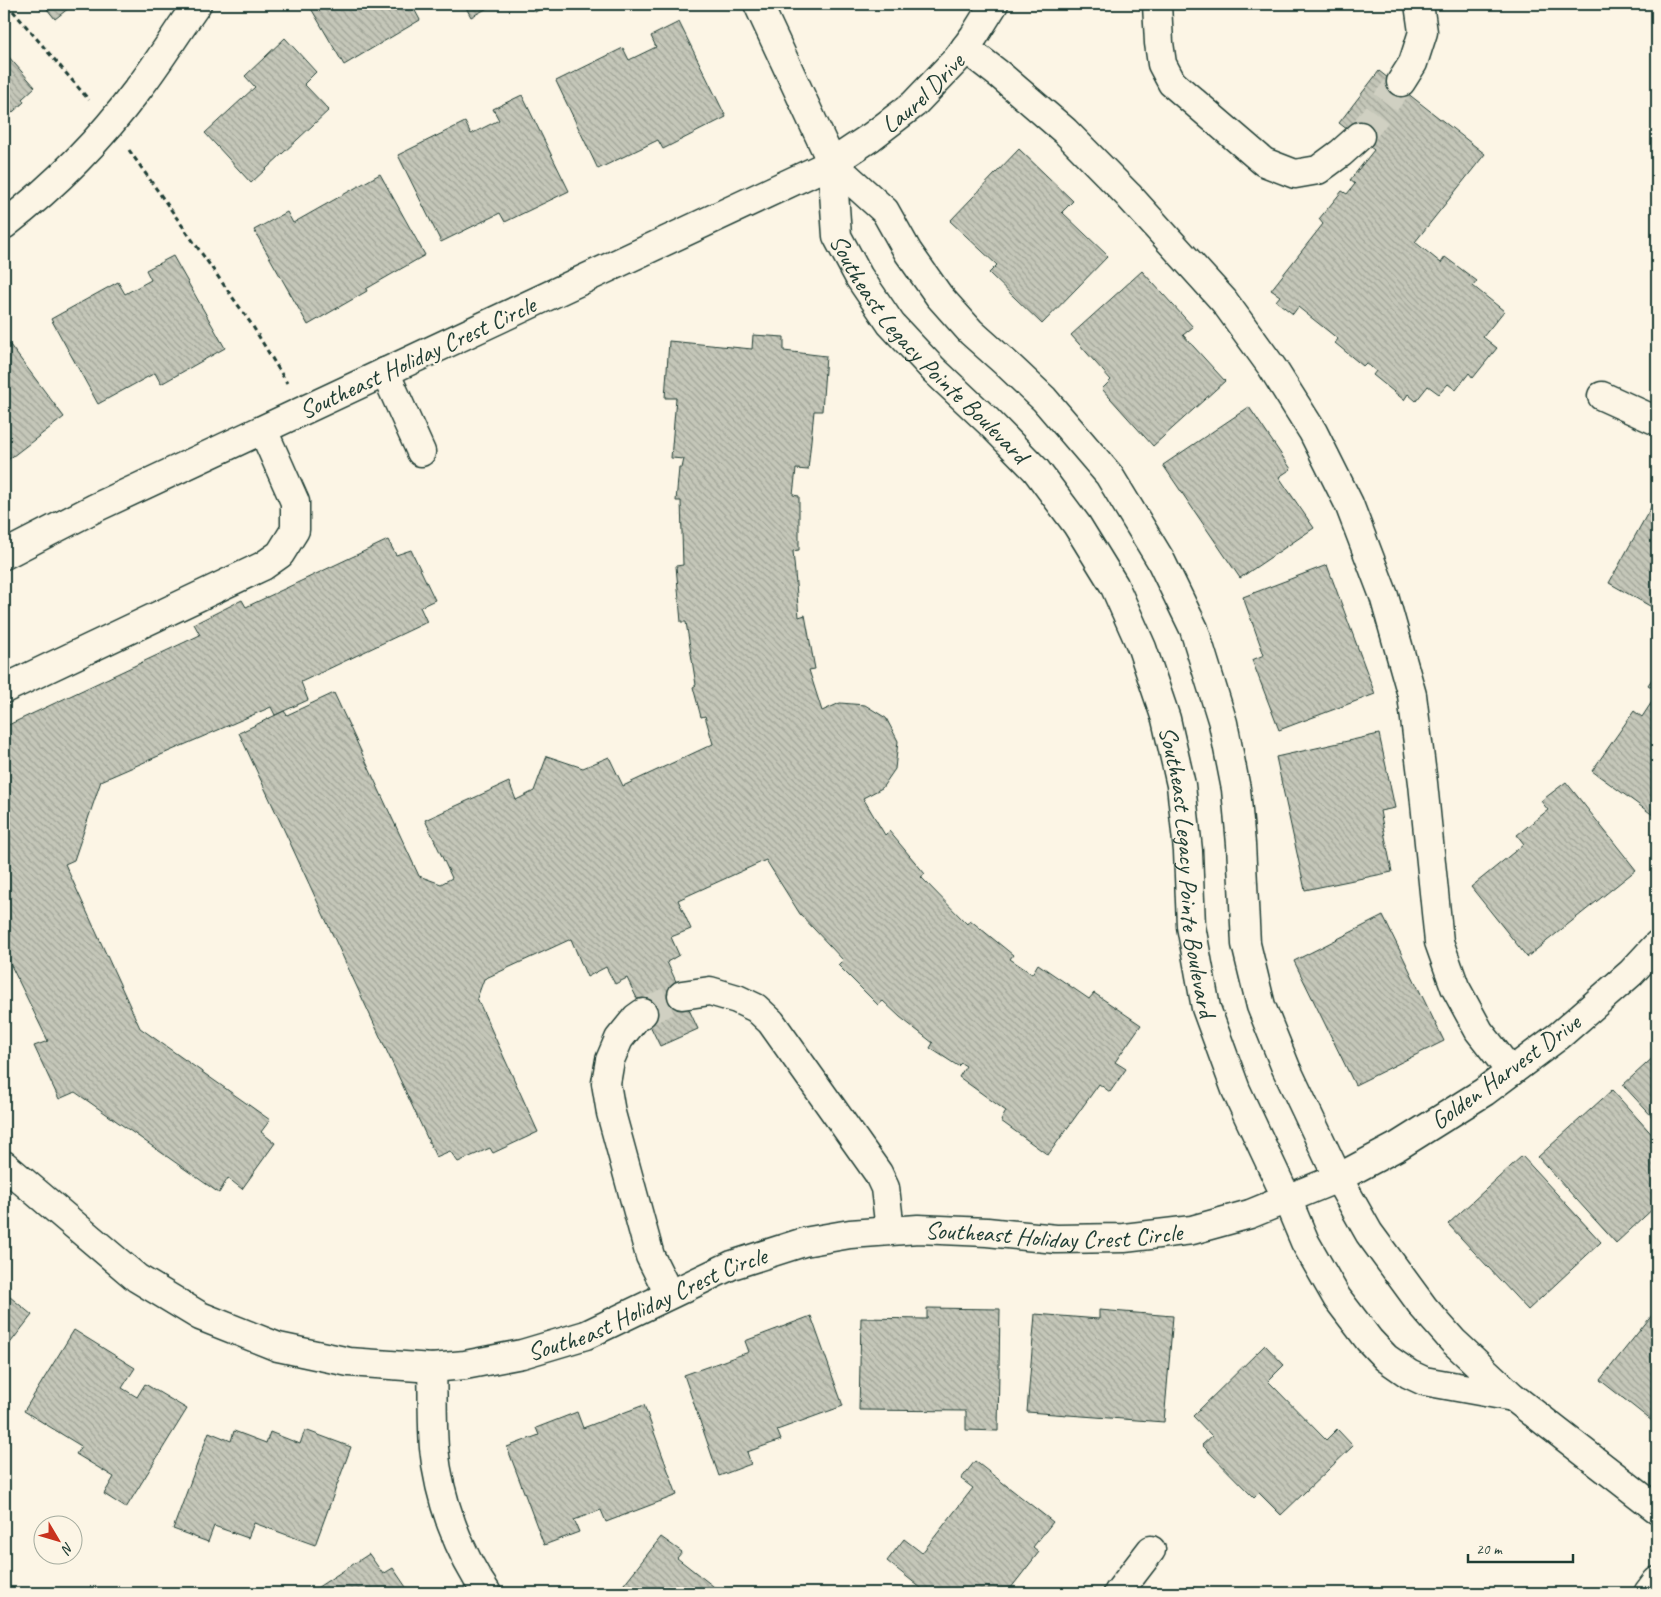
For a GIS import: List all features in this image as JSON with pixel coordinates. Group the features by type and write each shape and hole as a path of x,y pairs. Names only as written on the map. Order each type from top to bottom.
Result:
{"street":[{"path":"4,226 41,195 109,124 138,90 197,4"},
{"name":"Southeast Legacy Pointe Boulevard","path":"758,4 832,163 837,236 859,277 891,324 1036,470 1077,525 1114,585 1142,648 1166,719 1181,784 1188,851 1191,926 1206,1008 1236,1090 1305,1242 1337,1298 1369,1340 1386,1358 1409,1374 1424,1381 1513,1397"},
{"name":"Laurel Drive","path":"832,163 872,137 914,104 957,59 994,4"},
{"path":"1157,4 1158,43 1162,64 1172,83 1264,162 1295,174 1318,170 1360,136"},
{"path":"1401,82 1413,63 1423,32 1419,4"},
{"path":"965,48 1000,75 1065,131 1128,195 1224,301 1272,367 1313,432 1349,504 1384,596 1412,695 1439,942 1455,987 1479,1031 1511,1072"},
{"name":"Southeast Legacy Pointe Boulevard","path":"832,163 884,211 908,252 939,296 971,332 1044,399 1109,475 1160,559 1194,629 1223,723 1236,789 1246,944 1261,1006 1286,1068 1338,1178 1370,1233 1424,1308 1453,1341 1513,1397 1657,1509"},
{"name":"Southeast Holiday Crest Circle","path":"4,555 95,508 832,163"},
{"path":"385,372 422,452"},
{"path":"1602,396 1657,421"},
{"path":"4,689 263,566 280,554 295,530 295,502 263,430"},
{"name":"Golden Harvest Drive","path":"1338,1178 1398,1146 1484,1092 1560,1035 1631,973 1657,945"},
{"path":"682,995 710,991 737,998 756,1008 771,1022 878,1173 885,1188 890,1230"},
{"path":"643,1013 636,1018 619,1039 610,1060 606,1083 611,1113 650,1256 669,1294"},
{"name":"Southeast Holiday Crest Circle","path":"4,1165 137,1278 200,1316 278,1347 349,1362 432,1368 465,1365 522,1354 586,1335 732,1265 804,1242 850,1234 918,1229 987,1232 1056,1239 1124,1238 1192,1230 1245,1215 1287,1200 1338,1178"},
{"path":"432,1368 434,1448 442,1492 456,1534 473,1574 487,1593"},
{"path":"1118,1593 1151,1550"},
{"path":"1648,1593 1657,1581"}],"path":[{"path":"7,4 109,124 136,159 252,325 282,373 302,412"}],"building":[{"path":"43,4 74,4 55,19"},
{"path":"417,4 413,7 420,20 344,65 309,5"},
{"path":"464,4 495,4 471,17"},
{"path":"531,4 550,4 535,12"},
{"path":"679,22 726,117 663,149 658,140 598,169 556,81 623,48 629,60 656,47 651,36"},
{"path":"285,38 316,72 304,84 329,110 251,183 205,133 255,87 245,76"},
{"path":"8,56 35,87 22,99 24,102 4,120 4,60"},
{"path":"1379,71 1485,154 1415,242 1441,263 1445,257 1477,281 1473,286 1504,311 1483,337 1497,348 1473,378 1469,373 1456,390 1448,384 1439,394 1428,386 1416,401 1408,394 1404,400 1373,375 1376,371 1366,363 1363,366 1335,343 1338,339 1298,307 1293,314 1276,301 1280,296 1271,290 1323,224 1319,219 1342,191 1347,194 1355,184 1350,180 1374,150 1339,123"},
{"path":"522,95 569,191 505,222 500,213 441,242 398,155 465,122 471,134 499,120 493,109"},
{"path":"1019,149 1073,201 1062,212 1108,256 1042,324 989,273 997,265 950,221"},
{"path":"380,174 425,255 308,325 254,230 287,212 293,223"},
{"path":"173,256 225,348 161,384 155,373 98,404 51,319 118,282 125,294 151,280 146,270"},
{"path":"1142,271 1193,327 1183,335 1225,381 1153,446 1102,389 1111,380 1071,335"},
{"path":"753,335 784,337 784,351 826,356 822,411 814,411 808,470 796,469 793,495 799,496 799,550 793,551 799,617 805,615 815,669 809,670 822,711 840,703 865,705 886,718 898,741 895,769 882,788 863,798 885,835 889,831 925,874 921,877 967,924 970,920 1013,955 1010,959 1032,974 1038,964 1089,999 1094,993 1141,1025 1115,1062 1126,1069 1110,1092 1099,1084 1048,1155 1001,1121 1006,1111 959,1077 966,1066 961,1063 958,1066 930,1048 933,1043 883,1001 878,1005 838,965 843,960 800,914 766,860 678,900 691,929 671,937 679,955 667,962 698,1029 660,1046 627,978 615,984 606,967 587,977 571,939 484,979 477,998 538,1132 493,1153 490,1148 458,1162 450,1151 436,1157 239,733 284,711 287,715 334,693 419,876 441,884 452,878 425,820 509,782 516,800 534,791 547,756 583,768 609,757 623,786 713,744 705,716 701,717 693,687 696,685 686,622 681,622 676,566 683,565 681,501 676,501 679,468 682,468 684,459 671,458 676,398 665,398 669,341 752,349"},
{"path":"4,337 64,417 4,463"},
{"path":"1249,407 1291,469 1279,477 1314,528 1240,578 1163,465"},
{"path":"1655,500 1657,501 1657,610 1609,583"},
{"path":"388,540 396,555 411,550 435,600 420,607 427,622 301,682 308,700 275,715 271,707 101,781 74,860 65,864 140,1028 270,1120 261,1132 275,1143 242,1189 228,1178 219,1193 75,1092 59,1099 34,1046 48,1041 4,951 4,727 200,635 194,624 242,600 246,607"},
{"path":"1327,565 1375,694 1279,730 1252,660 1264,655 1243,597"},
{"path":"1657,672 1657,691 1648,685"},
{"path":"1657,694 1657,818 1592,771 1634,711 1642,717"},
{"path":"1379,734 1395,808 1380,811 1392,872 1305,890 1276,757"},
{"path":"1566,782 1636,870 1527,957 1471,887 1524,844 1517,835 1548,810 1541,801"},
{"path":"1383,916 1444,1041 1355,1085 1294,961"},
{"path":"1657,1054 1657,1122 1623,1085"},
{"path":"1612,1090 1657,1140 1657,1205 1616,1243 1538,1157"},
{"path":"1522,1156 1601,1242 1528,1310 1448,1224"},
{"path":"4,1292 32,1315 4,1351"},
{"path":"927,1308 1000,1309 998,1431 966,1430 966,1411 859,1410 861,1318 927,1319"},
{"path":"1657,1309 1657,1425 1600,1380"},
{"path":"1099,1310 1173,1316 1164,1422 1027,1412 1035,1314 1099,1319"},
{"path":"811,1316 843,1406 777,1430 781,1440 747,1452 751,1464 719,1476 684,1375 749,1352 745,1341"},
{"path":"74,1330 135,1368 122,1388 137,1397 145,1384 187,1409 126,1508 104,1494 114,1477 76,1454 81,1446 24,1411"},
{"path":"1265,1345 1284,1365 1268,1381 1326,1440 1337,1429 1353,1446 1281,1515 1259,1493 1254,1498 1202,1445 1212,1436 1193,1416"},
{"path":"644,1405 677,1495 606,1522 601,1510 574,1520 579,1532 544,1545 507,1447 539,1435 536,1428 577,1412 583,1428"},
{"path":"305,1430 351,1447 315,1545 254,1523 248,1538 214,1526 208,1542 173,1529 209,1432 231,1441 234,1431 266,1443 270,1432 300,1444"},
{"path":"975,1461 1053,1522 1033,1547 1039,1552 1007,1593 927,1593 887,1561 904,1539 922,1553 973,1488 961,1479"},
{"path":"661,1537 682,1552 677,1558 722,1593 617,1593"},
{"path":"369,1554 383,1574 393,1568 410,1593 309,1593"}],"tunnel":[{"path":"1360,136 1401,82"},
{"path":"643,1013 682,995"}]}
